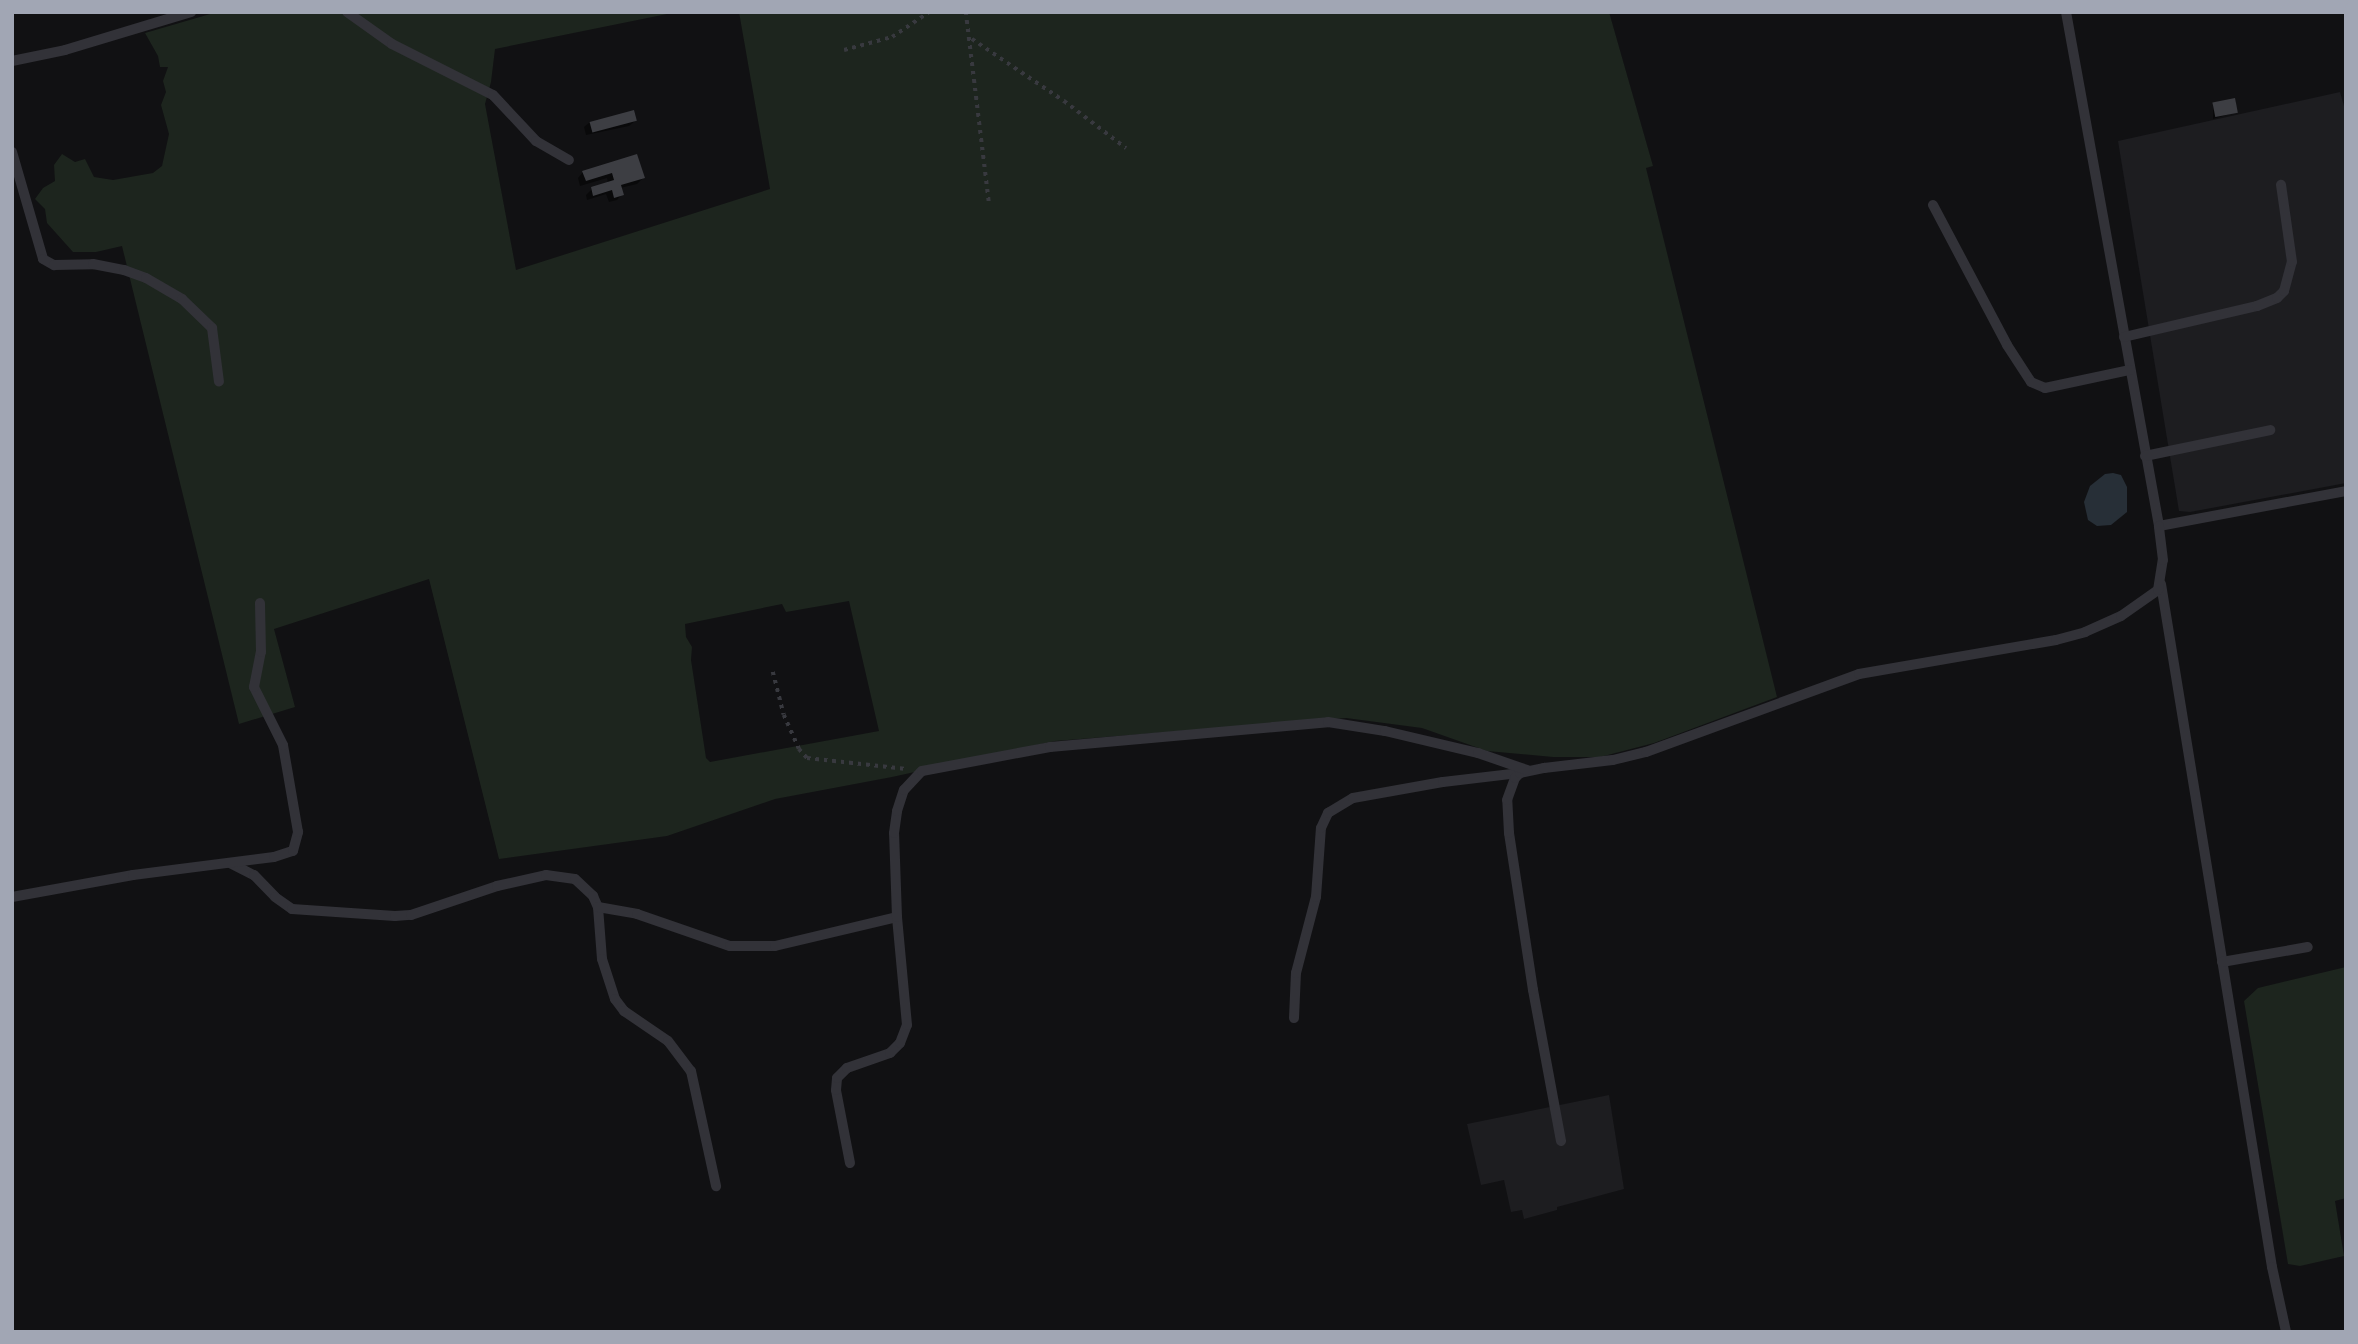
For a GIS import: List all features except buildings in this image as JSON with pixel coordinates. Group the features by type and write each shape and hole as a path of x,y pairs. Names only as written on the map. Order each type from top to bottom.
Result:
{"lane":[{"path":"12,61 65,50 191,12"},
{"path":"348,12 391,44 493,95 536,142 569,160"},
{"path":"2066,12 2159,527 2163,560 2161,584 2272,1267 2286,1332"},
{"path":"12,152 43,259 54,265 93,264 124,270 146,278 182,299 212,328 219,382"},
{"path":"2124,337 2257,306 2277,298 2284,291 2292,262 2281,185"},
{"path":"1933,205 2007,345 2031,382 2045,388 2130,370"},
{"path":"2146,456 2270,430"},
{"path":"2159,527 2346,491"},
{"path":"1294,1018 1296,973 1316,897 1321,828 1328,813 1353,798 1443,782 1613,760 1646,752 1859,674 2056,640 2085,632 2110,622 2154,595 2161,584"},
{"path":"12,897 293,851 298,839 283,745 254,687 261,652 260,603"},
{"path":"849,1163 836,1090 837,1078 847,1068 890,1053 900,1043 908,1025 897,917 895,821 904,790 922,771 983,762 1050,747 1328,722 1385,731 1478,753 1524,772"},
{"path":"1524,772 1509,787 1509,833 1533,990 1561,1141"},
{"path":"230,863 254,875 284,904 301,911 404,916 498,886 555,875 566,876 582,884 598,907 602,960 612,994 624,1012 676,1049 691,1071 716,1186"},
{"path":"598,907 637,914 730,946 775,946 897,917"},
{"path":"2222,962 2308,947"}],"path":[{"path":"844,50 892,37 929,12"},
{"path":"966,12 989,203"},
{"path":"971,38 985,51 1064,100 1126,148"},
{"path":"773,672 784,715 799,749 807,758 922,771"}],"shaded area":[{"path":"217,12 677,12 495,49 485,104 516,270 770,189 739,12 1609,12 1653,166 1646,168 1777,697 1654,743 1600,757 1553,757 1487,751 1422,728 1346,718 1055,741 892,777 775,799 667,836 499,859 429,579 274,629 295,707 239,724 122,246 96,252 73,252 47,223 45,209 35,199 43,188 55,181 54,165 62,154 75,162 85,159 94,177 113,180 153,173 162,166 169,134 161,105 166,92 163,81 168,67 160,67 158,56 145,33","holes":["849,601 879,731 710,762 706,758 691,660 692,647 686,637 685,624 782,604 786,612"]},
{"path":"2340,92 2346,113 2346,483 2190,512 2179,511 2118,141"},
{"path":"2105,474 2121,475 2127,487 2127,512 2111,525 2097,526 2088,520 2084,502 2090,486"},
{"path":"2346,967 2346,1198 2335,1201 2344,1256 2300,1266 2288,1264 2244,1001 2258,988"},
{"path":"1609,1095 1624,1189 1524,1219 1522,1210 1511,1212 1504,1180 1481,1185 1467,1124"}]}
